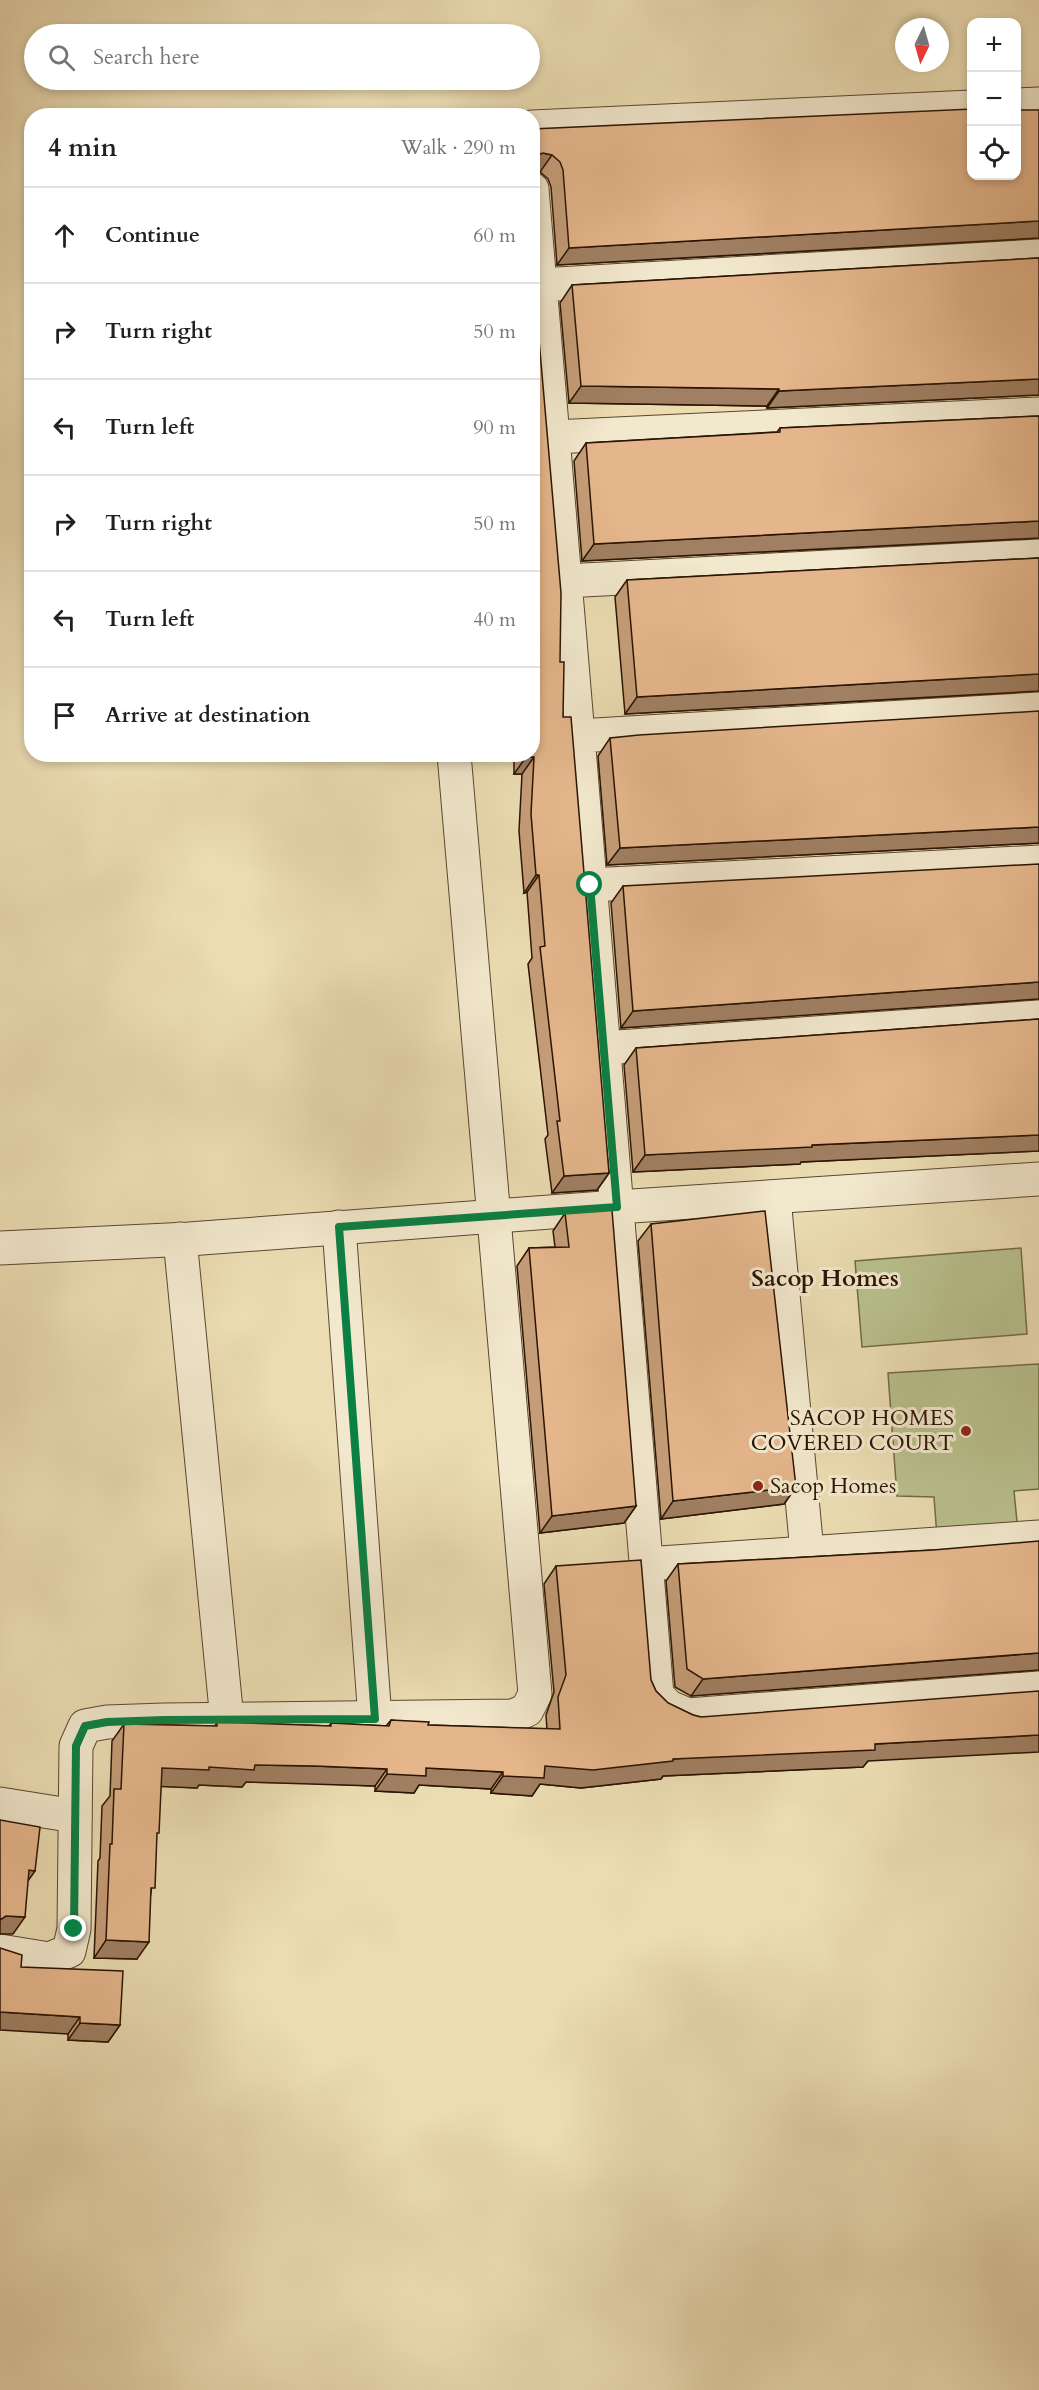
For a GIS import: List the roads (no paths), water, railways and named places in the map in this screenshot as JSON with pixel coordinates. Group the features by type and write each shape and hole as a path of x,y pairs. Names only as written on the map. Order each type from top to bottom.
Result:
{"street":[{"path":"1021,105 1039,104"},
{"path":"540,128 967,107"},
{"path":"1039,256 540,285 657,1695 669,1707 688,1714 1039,1688"},
{"path":"553,436 1039,414"},
{"path":"565,580 1039,556"},
{"path":"578,736 1039,709"},
{"path":"0,1952 49,1959 69,1951 74,1929 76,1746 85,1726 107,1722 513,1716 527,1710 535,1694 455,762"},
{"path":"590,885 1039,862"},
{"path":"604,1048 1039,1017"},
{"path":"0,1248 180,1239 1039,1179"},
{"path":"774,1198 807,1552"},
{"path":"339,1227 375,1719"},
{"path":"180,1239 227,1720"},
{"path":"646,1564 1039,1538"},
{"path":"0,1804 75,1816"}],"place":[{"name":"SACOP HOMES COVERED COURT","path":"966,1431"},
{"name":"Sacop Homes","path":"758,1486"}],"district":[{"name":"Sacop Homes","path":"825,1278"}]}
